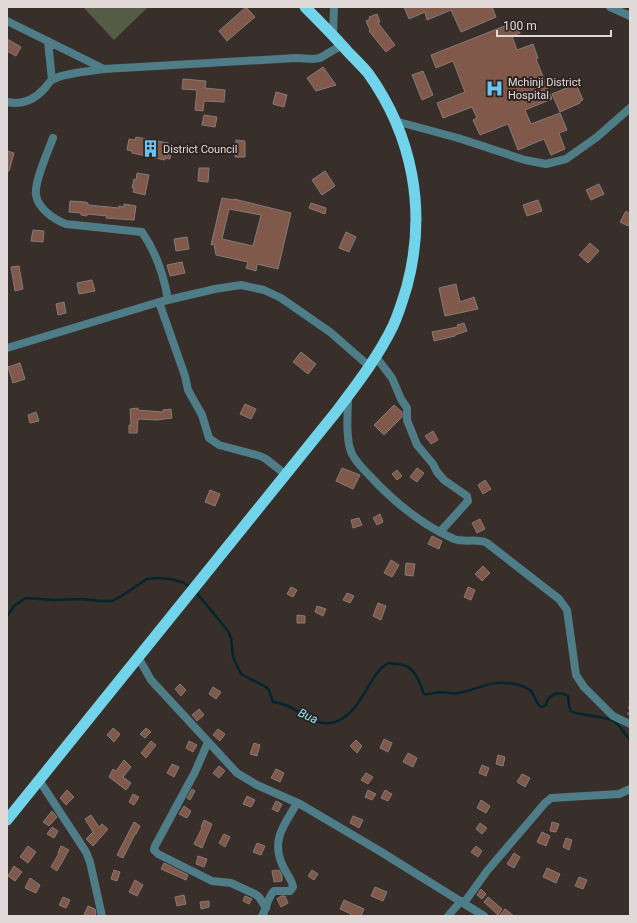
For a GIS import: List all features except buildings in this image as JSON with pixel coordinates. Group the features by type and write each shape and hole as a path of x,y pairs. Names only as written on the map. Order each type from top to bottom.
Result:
{"highway":[{"path":"7,820 348,396 376,357 394,324 403,302 414,254 416,233 416,208 409,157 378,88 367,71 305,7"}],"street":[{"path":"333,35 334,7"},
{"path":"610,7 630,16"},
{"path":"7,21 104,69"},
{"path":"48,41 52,80"},
{"path":"7,102 21,103 28,101 43,90 52,80 68,75 104,69 296,58 313,59 320,58 342,46"},
{"path":"394,121 446,134 525,160 546,164 566,159 597,137 630,108"},
{"path":"53,138 37,186 36,196 40,204 46,212 66,224 142,232 164,279 168,300"},
{"path":"7,348 159,302 215,289 241,285 264,290 281,298 330,332 369,366"},
{"path":"159,302 185,376 188,390 202,416 209,438 219,445 260,456 285,474"},
{"path":"376,357 392,378 401,399 407,408 407,420 417,445 444,480 468,498 468,501 440,532"},
{"path":"348,396 349,438 352,453 360,466 380,487 424,523 457,540 482,541 487,543 559,599 566,610 568,617 576,675 584,687 613,716 629,721"},
{"path":"138,657 151,680 231,768 247,780 297,803 378,850 484,916"},
{"path":"208,742 195,772 154,850 158,854 212,881 231,883 255,894 266,908"},
{"path":"39,780 86,852 90,862 102,916"},
{"path":"448,916 462,902 545,803 551,798 619,794 630,789"},
{"path":"262,916 268,900 274,891 290,891 294,887 279,858 277,844 281,830 297,803"}],"path":[{"path":"629,721 628,710 630,697"}],"green space":[{"path":"83,7 148,7 114,40"}],"waterway":[{"name":"Bua","path":"7,616 15,605 26,598 112,601 147,579 158,578 182,582 190,587"},
{"name":"Bua","path":"196,592 228,631 231,638 233,657 241,674 266,687 269,690 273,702 291,708 315,721 328,723 335,722 345,717 359,701 376,674 382,667 390,663 404,665 412,670 418,679 424,694 439,692 458,693 494,683 510,683 530,690 536,702 542,707 546,705 547,701 554,694 565,694 568,696 571,711 578,714 609,719 618,725 630,739"}],"place":[{"name":"Mchinji District Hospital","path":"495,88"},
{"name":"District Council","path":"150,149"}]}
